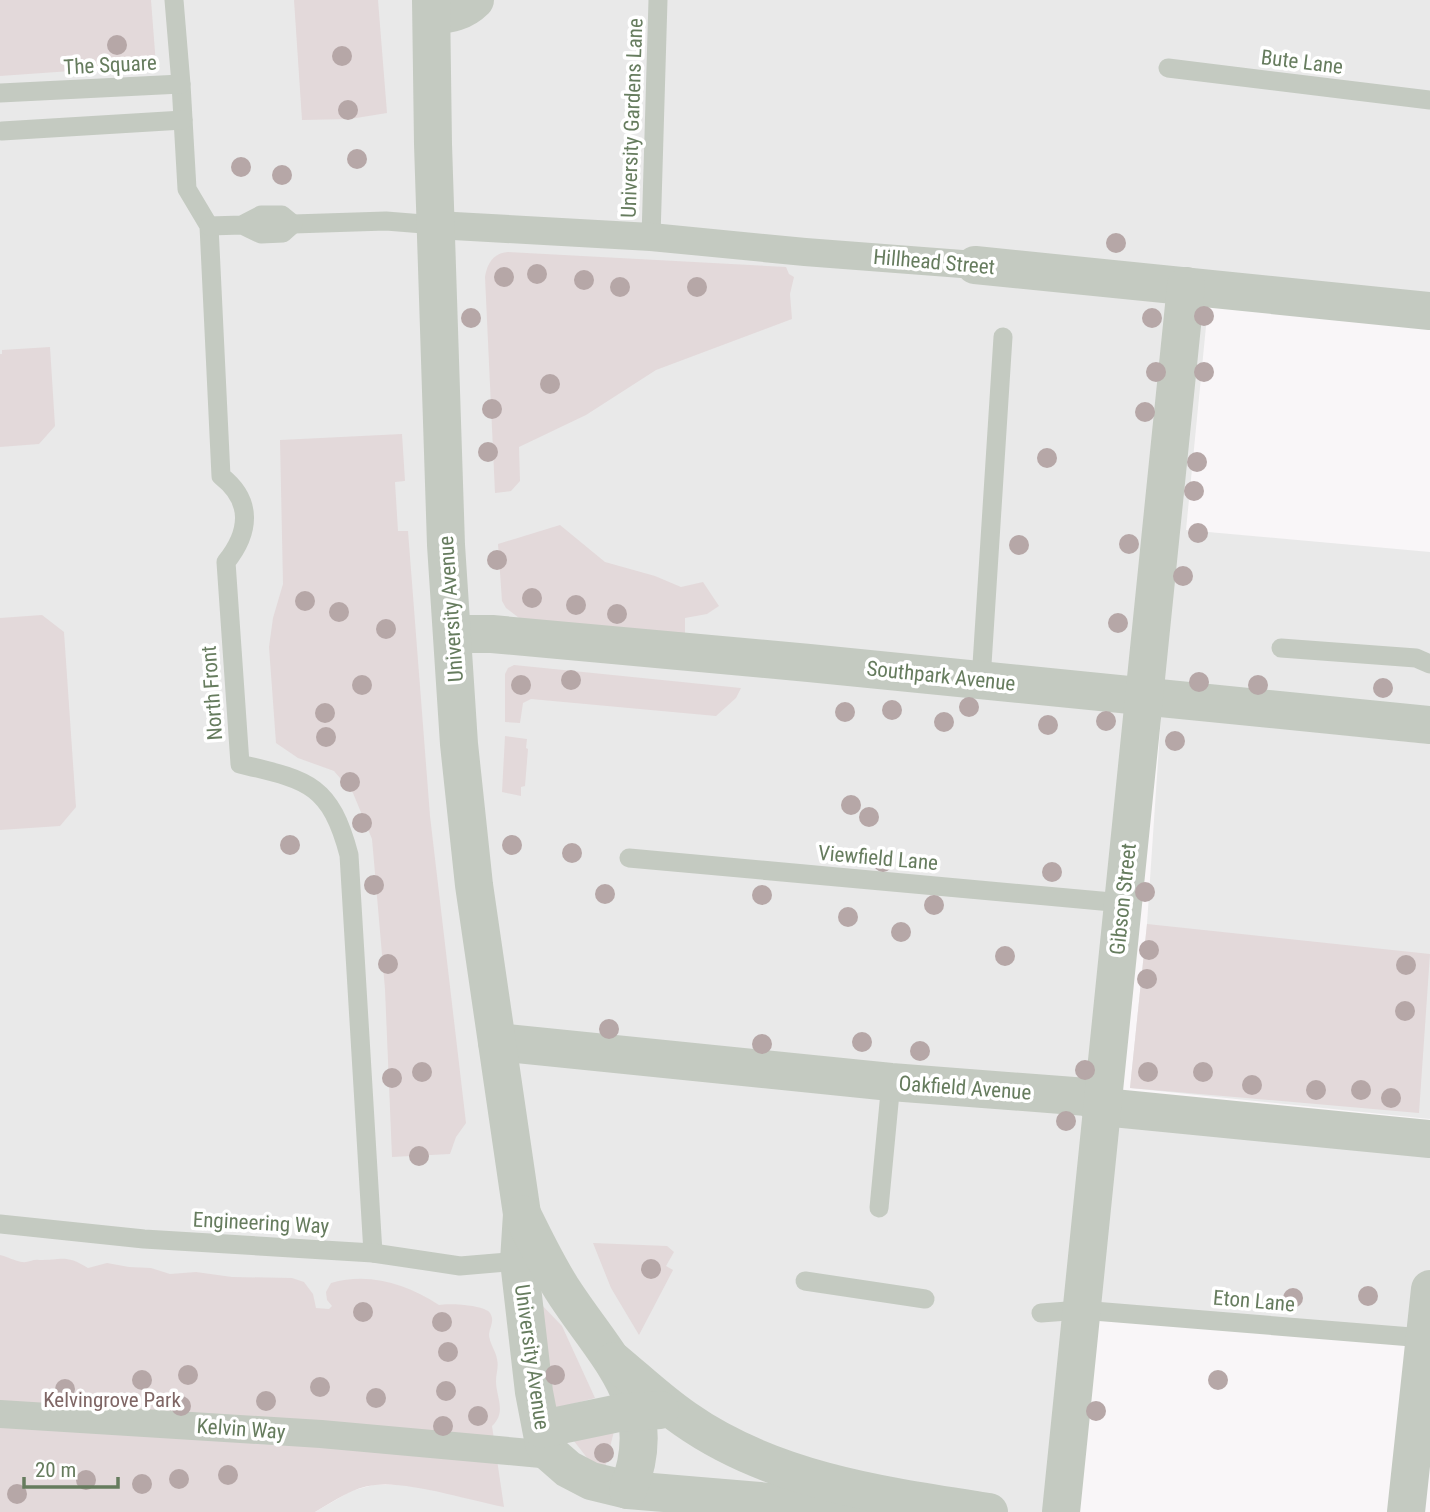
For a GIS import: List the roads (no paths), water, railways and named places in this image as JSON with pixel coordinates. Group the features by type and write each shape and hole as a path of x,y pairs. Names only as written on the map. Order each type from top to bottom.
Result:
{"street":[{"path":"432,8 457,12 475,0"},
{"name":"University Avenue","path":"432,8 433,144 445,523 452,634 470,845 522,1214 519,1261 534,1392 547,1442 568,1469 591,1481 628,1490 831,1507 936,1505"},
{"name":"Hillhead Street","path":"436,225 651,237 975,265 1430,311"},
{"name":"Gibson Street","path":"1061,1512 1186,286"},
{"name":"Southpark Avenue","path":"452,634 492,634 1430,725"},
{"name":"Oakfield Avenue","path":"497,1042 891,1082 1087,1097 1103,1107 1430,1139"},
{"name":"University Avenue","path":"522,1214 564,1292 614,1362 628,1387 654,1410 759,1460 789,1471 936,1505 989,1512"},
{"path":"1406,1512 1430,1289"},
{"name":"University Avenue","path":"628,1490 638,1451 639,1428 654,1410"},
{"name":"Kelvin Way","path":"0,1414 439,1444 547,1442 654,1410"}],"lane":[{"name":"The Square","path":"0,93 181,84 174,0"},
{"name":"University Gardens Lane","path":"651,237 658,0"},
{"name":"Bute Lane","path":"1168,68 1430,100"},
{"name":"North Front","path":"181,84 187,189 209,226 221,476 235,488 242,499 245,514 241,539 226,562 240,764 285,775 317,789 330,804 344,836 349,855 373,1253"},
{"path":"2,131 183,120"},
{"path":"209,226 242,225 261,215 282,215 293,224 386,221 436,225"},
{"path":"981,680 1003,337"},
{"path":"1281,648 1416,658 1430,664"},
{"name":"Viewfield Lane","path":"629,858 1123,903"},
{"path":"879,1208 891,1082"},
{"name":"Engineering Way","path":"0,1224 144,1239 373,1253 460,1266 519,1261"},
{"path":"805,1281 925,1299"},
{"name":"Eton Lane","path":"1041,1313 1081,1310 1427,1331"}],"park label":[{"name":"Kelvingrove Park","path":"112,1400"}]}
